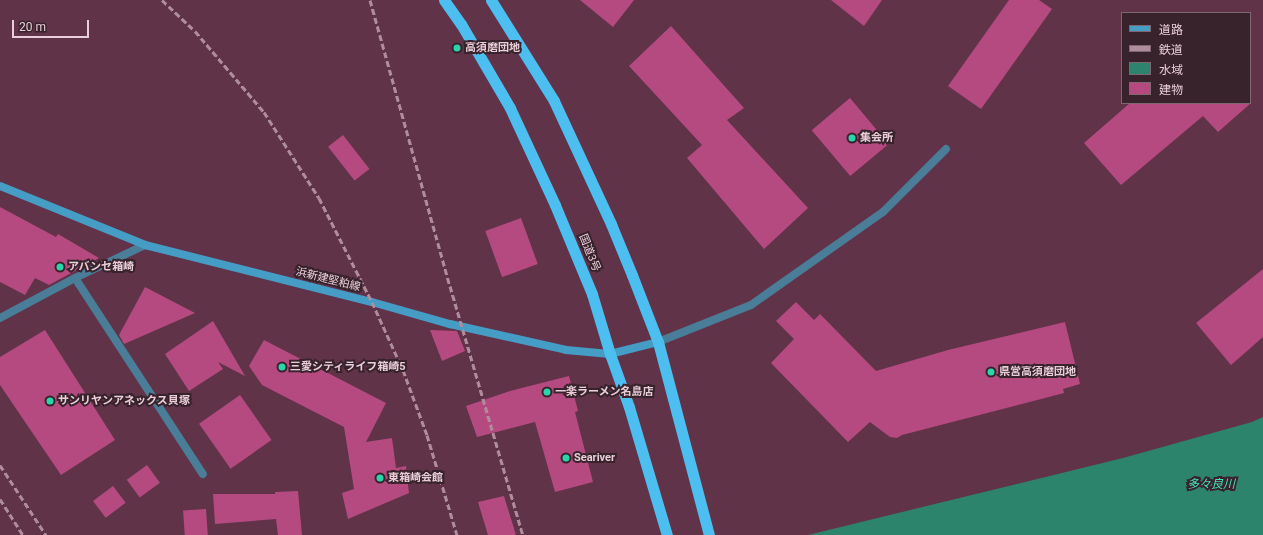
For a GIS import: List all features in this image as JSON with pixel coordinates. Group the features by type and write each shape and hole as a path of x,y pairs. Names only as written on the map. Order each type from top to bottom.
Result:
{"highway":[{"name":"国道3号","path":"444,0 461,24 510,108 555,205 592,294 610,354 629,408 667,535"},
{"path":"491,0 554,100 611,224 658,342 709,535"}],"main road":[{"name":"浜新建堅粕線","path":"0,186 146,245 372,302 450,324 566,350 610,354 658,342"}],"street":[{"path":"658,342 751,305 883,212 946,149"},
{"path":"0,318 74,278 146,245"},
{"path":"74,278 203,474"}],"water":[{"name":"多々良川","path":"1263,417 1263,535 808,535 1123,458 1252,422"}],"building":[{"path":"580,0 634,0 613,27"},
{"path":"831,0 882,0 864,26"},
{"path":"1009,0 1039,0 1052,9 981,109 948,86"},
{"path":"671,26 744,108 727,120 808,208 764,249 687,158 702,145 629,66"},
{"name":"集会所","path":"850,98 889,144 850,176 812,130"},
{"path":"1129,104 1250,104 1218,132 1203,116 1121,185 1084,143"},
{"path":"343,135 369,169 355,181 328,147"},
{"path":"0,207 56,237 58,234 99,258 49,285 35,278 25,295 0,282"},
{"path":"521,218 538,264 502,277 485,231"},
{"path":"1263,269 1263,337 1231,365 1196,323"},
{"path":"145,287 195,313 124,344 119,335"},
{"name":"県営高須磨団地","path":"796,302 814,320 820,314 876,371 948,350 1065,322 1080,384 1063,389 1064,393 902,435 897,438 890,437 870,422 848,442 771,363 794,339 776,321"},
{"path":"213,321 245,376 218,362 223,369 189,391 165,354"},
{"name":"サンリヤンアネックス貝塚","path":"45,330 115,440 61,475 0,385 0,357"},
{"path":"430,330 457,331 465,351 442,361"},
{"path":"264,340 386,403 366,442 392,438 396,468 406,466 409,493 348,519 342,493 354,489 344,427 262,385 249,366"},
{"path":"569,376 578,411 575,412 593,482 555,492 535,422 477,437 466,406 510,391"},
{"path":"240,395 272,440 231,469 199,424"},
{"path":"147,465 160,483 140,497 127,480"},
{"path":"113,486 126,503 106,518 93,501"},
{"path":"298,491 302,535 278,535 276,519 215,524 213,494 275,494 275,492"},
{"path":"504,496 516,535 488,535 478,502"},
{"path":"206,509 208,535 185,535 183,511"}],"railway":[{"path":"162,0 195,31 264,112 319,198 372,302 403,370 427,435 457,535"},
{"path":"370,0 450,286 523,535"},
{"path":"0,465 46,535"},
{"path":"0,499 23,535"}],"place":[{"name":"高須磨団地","path":"457,48"},
{"name":"集会所","path":"852,138"},
{"name":"アバンセ箱崎","path":"60,267"},
{"name":"三愛シティライフ箱崎5","path":"282,367"},
{"name":"県営高須磨団地","path":"991,372"},
{"name":"一楽ラーメン名島店","path":"547,392"},
{"name":"サンリヤンアネックス貝塚","path":"50,401"},
{"name":"Seariver","path":"566,458"},
{"name":"東箱崎会館","path":"380,478"}]}
